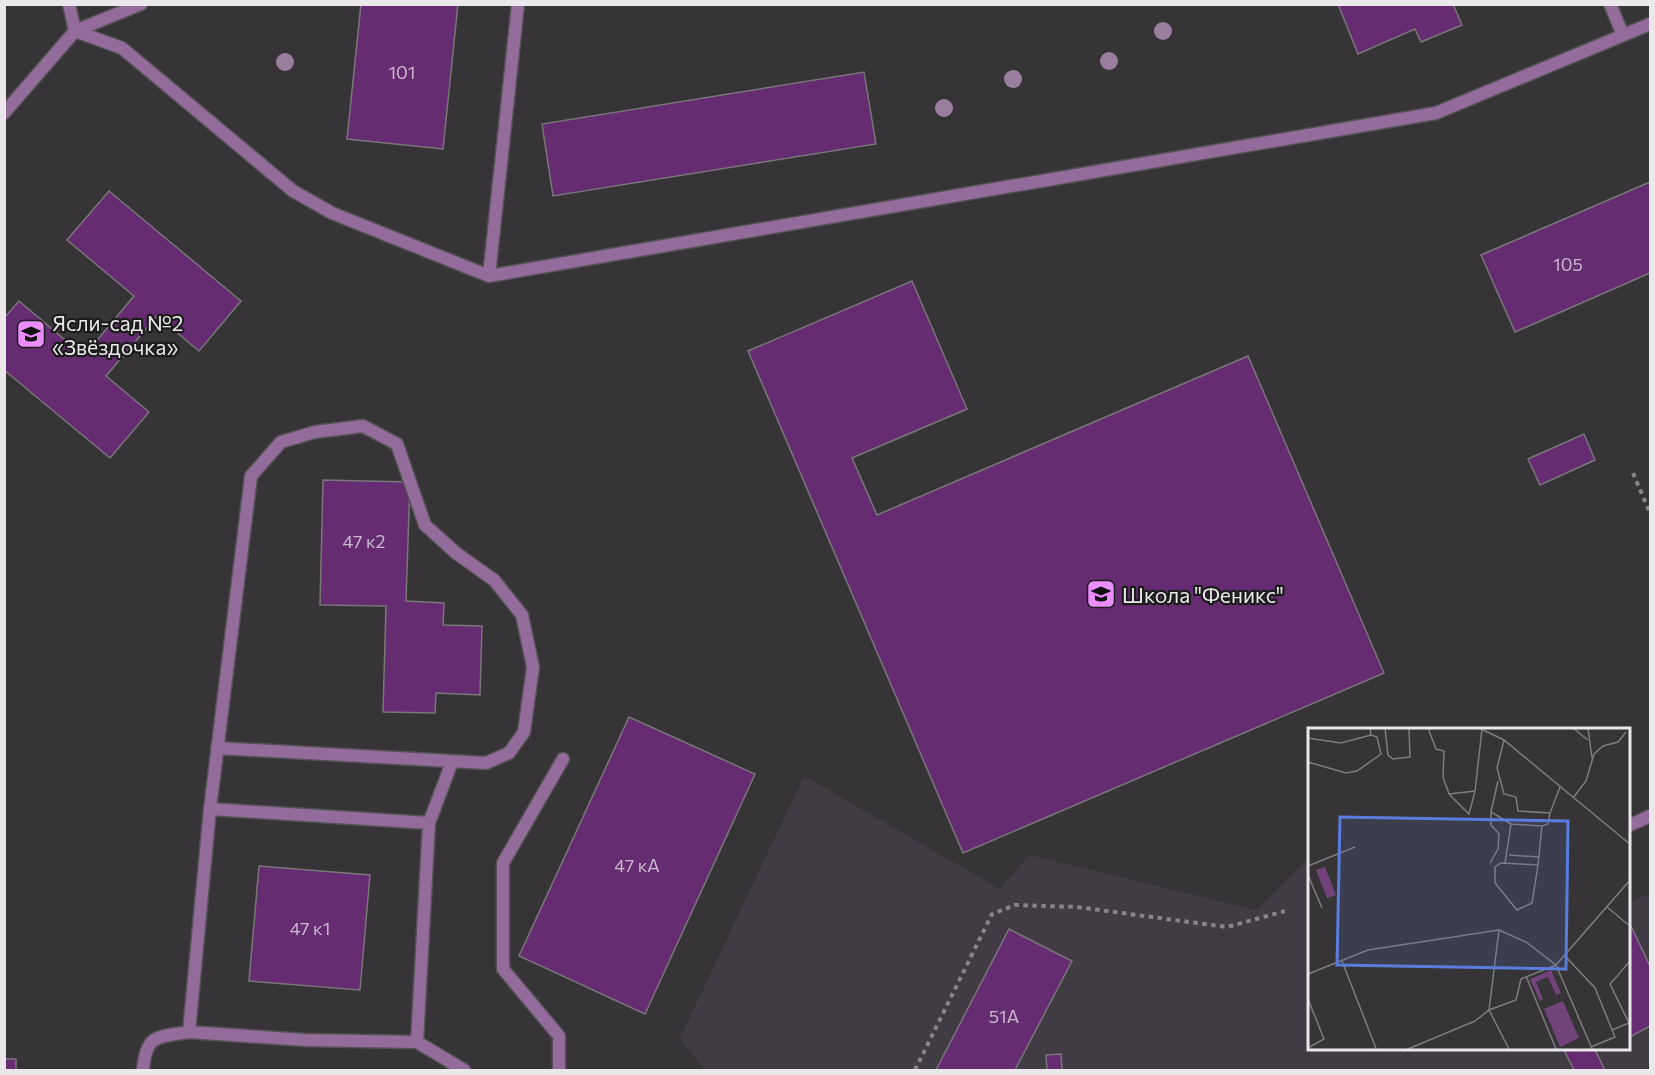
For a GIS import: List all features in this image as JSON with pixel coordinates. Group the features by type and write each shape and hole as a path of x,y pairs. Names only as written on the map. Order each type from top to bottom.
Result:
{"street":[{"path":"69,4 75,31"},
{"path":"7,104 75,31 141,4"},
{"path":"489,276 518,4"},
{"path":"1610,4 1623,35"},
{"path":"75,31 122,48 293,191 332,213 489,276 1436,113 1650,24"},
{"path":"189,1032 210,809 251,476 281,442 315,432 363,426 397,444 425,525 456,553 494,580 522,615 533,667 524,732 509,753 486,763 218,748"},
{"path":"559,1071 559,1036 503,969 503,863 564,759"},
{"path":"417,1042 429,823 452,762"},
{"path":"210,809 429,823"},
{"path":"1631,824 1650,816"},
{"path":"143,1071 145,1050 157,1037 189,1032 305,1040 417,1042 464,1071"}],"path":[{"path":"1633,473 1650,513"},
{"path":"915,1071 992,914 1016,905 1077,907 1227,927 1285,911"}],"shaded area":[{"path":"804,776 1000,889 1029,855 1257,910 1308,858 1308,1051 1631,1051 1631,902 1650,893 1650,1070 704,1070 680,1038"}],"building":[{"path":"361,4 458,4 443,149 347,139"},
{"path":"1338,4 1453,4 1462,25 1421,42 1415,29 1358,54"},
{"path":"864,72 876,144 553,196 542,124"},
{"path":"1650,182 1650,273 1515,332 1481,255"},
{"name":"Ясли-сад №2 «Звёздочка»","path":"109,191 241,301 199,351 157,316 106,376 149,412 110,458 4,370 4,318 19,301 84,356 134,296 67,240"},
{"name":"Школа \"Феникс\"","path":"912,281 967,409 852,458 877,515 1248,356 1384,673 963,853 748,351"},
{"path":"1584,434 1595,460 1540,485 1528,459"},
{"path":"323,480 410,482 406,601 444,603 443,625 482,626 480,695 436,693 435,713 383,712 386,606 320,605"},
{"path":"629,717 755,774 645,1014 519,956"},
{"path":"259,866 370,875 360,990 249,981"},
{"path":"1631,926 1650,966 1650,1026 1631,1036"},
{"path":"1009,929 1072,961 1015,1070 936,1070"},
{"path":"1564,1051 1596,1051 1605,1070 1574,1070"},
{"path":"1061,1054 1062,1070 1047,1070 1046,1055"},
{"path":"4,1059 16,1059 16,1070 4,1070"}],"place":[{"name":"Ясли-сад №2 «Звёздочка»","path":"31,334"},
{"name":"Школа \"Феникс\"","path":"1101,594"}]}
